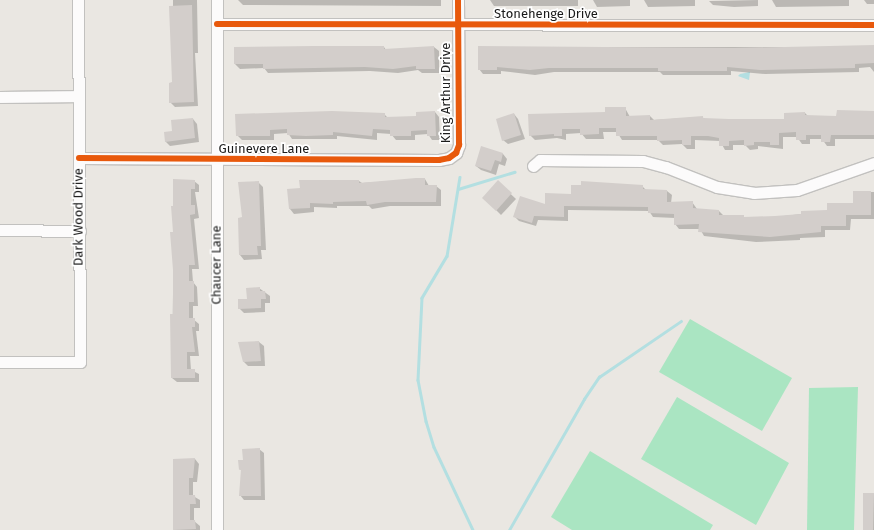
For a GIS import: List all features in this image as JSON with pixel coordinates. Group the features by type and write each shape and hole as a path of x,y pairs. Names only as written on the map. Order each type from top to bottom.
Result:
{"street":[{"name":"Dark Wood Drive","path":"0,362 80,362 78,0"},
{"name":"Chaucer Lane","path":"217,0 217,530"},
{"name":"King Arthur Drive","path":"449,158 456,153 459,145 458,0"},
{"name":"Stonehenge Drive","path":"217,24 874,25"},
{"path":"0,97 79,96"},
{"name":"Guinevere Lane","path":"79,158 217,160 439,160 449,158"},
{"path":"533,166 540,160 643,161 666,167 717,187 754,193 797,190 874,163"},
{"path":"0,230 80,231"}],"green space":[{"path":"690,319 792,378 762,431 659,372"},
{"path":"858,387 854,530 807,530 809,388"},
{"path":"677,397 789,463 756,525 641,459"},
{"path":"590,451 713,525 710,530 572,530 551,517"}],"water":[{"path":"750,72 749,80 738,76 740,74"}],"building":[{"path":"192,5 194,102 169,103 169,83 172,82 169,6"},
{"path":"874,45 874,63 855,64 855,68 760,70 727,67 727,71 658,71 658,68 549,68 530,70 497,67 497,70 478,70 478,46 734,48"},
{"path":"384,46 384,49 434,46 435,69 416,69 416,66 393,69 365,67 263,69 263,64 234,64 234,47"},
{"path":"605,107 626,107 626,116 650,115 650,120 703,116 703,118 729,119 784,119 784,113 805,112 805,115 836,116 837,110 874,111 874,135 831,135 830,142 821,142 821,135 806,135 806,140 796,140 796,132 779,133 779,145 770,145 770,142 754,142 754,145 744,146 744,140 729,141 729,146 719,146 719,138 708,136 691,136 691,145 682,145 682,140 657,141 657,136 616,136 616,128 599,128 599,134 580,135 580,129 562,129 562,136 554,136 554,134 529,136 528,114 605,112"},
{"path":"332,111 385,113 385,117 416,116 416,112 435,111 436,136 427,136 427,130 411,131 411,136 390,136 390,130 373,129 372,136 333,132 333,135 306,136 287,135 287,129 270,130 270,136 236,136 235,114"},
{"path":"514,113 521,135 502,141 496,119"},
{"path":"193,118 195,138 165,142 164,132 172,131 171,120"},
{"path":"481,146 503,153 501,162 495,160 491,171 475,166"},
{"path":"425,178 425,185 437,185 436,202 385,202 367,205 366,201 333,202 333,204 310,203 310,208 289,209 287,189 300,188 299,180 359,180 359,183"},
{"path":"173,179 195,180 195,189 191,189 191,205 195,205 195,214 190,215 195,265 189,265 189,281 194,281 194,302 189,302 189,318 195,318 195,327 192,327 195,352 187,352 187,369 195,369 195,378 171,378 170,314 173,314 173,270 170,232 173,232 171,206 173,206"},
{"path":"498,180 512,193 496,211 482,198"},
{"path":"259,181 261,246 257,246 258,255 239,255 238,218 242,217 238,182"},
{"path":"581,181 643,185 643,189 667,190 667,202 693,201 693,208 719,210 719,215 744,215 744,217 801,214 801,211 827,210 827,203 853,203 853,191 871,191 871,215 846,215 846,226 821,226 821,232 770,237 698,232 699,224 674,225 674,214 648,213 648,207 564,206 564,217 534,216 532,223 513,217 520,196 545,204 545,193 571,194 571,185 581,185"},
{"path":"260,287 260,291 265,291 266,299 261,299 261,308 238,309 238,299 247,299 246,288"},
{"path":"259,341 261,361 243,362 238,342"},
{"path":"260,448 261,496 239,496 241,469 239,470 238,460 243,460 242,449"},
{"path":"195,458 193,478 189,478 189,495 195,495 196,504 190,504 190,520 195,520 196,529 173,530 173,459"},
{"path":"863,493 874,493 873,530 863,530"}],"waterway":[{"path":"458,189 514,172"},
{"path":"460,177 447,256 422,298 418,380 426,421 434,447 473,530"},
{"path":"509,530 584,399 599,377 681,321"}],"cycle path":[{"path":"79,158 439,160 449,158 456,153 459,145 458,0"},
{"path":"217,24 874,25"}]}
